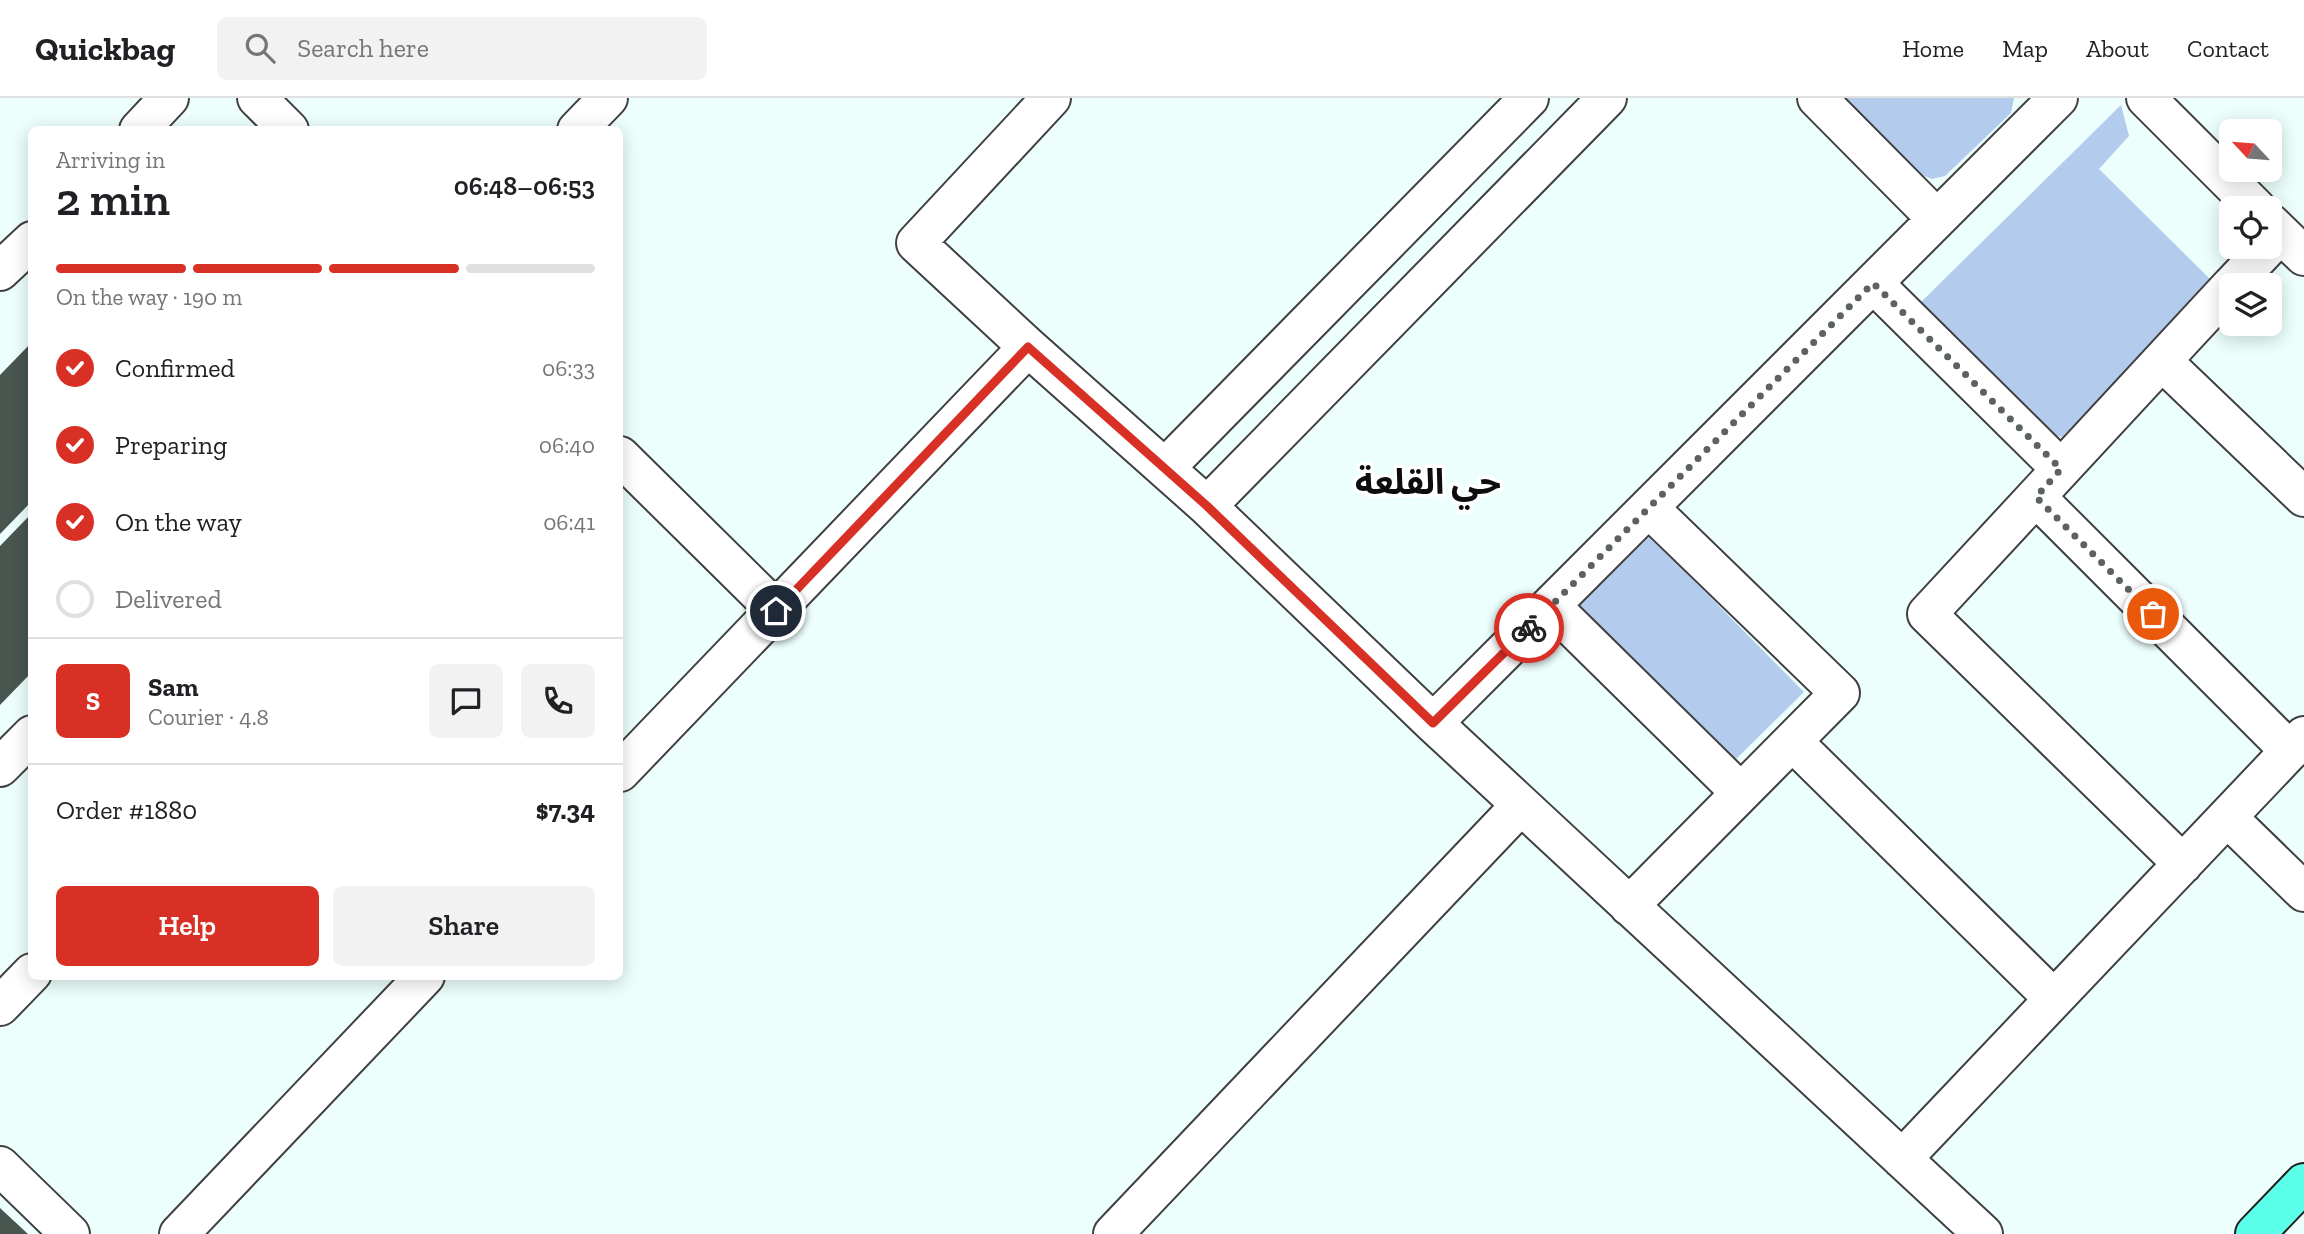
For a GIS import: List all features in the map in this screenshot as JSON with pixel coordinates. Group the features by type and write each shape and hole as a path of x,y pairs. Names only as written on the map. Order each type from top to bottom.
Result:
{"main road":[{"path":"2255,1234 2304,1183"}],"street":[{"path":"143,126 169,98"},
{"path":"257,98 285,126"},
{"path":"581,126 608,98"},
{"path":"1051,98 916,243 1207,506 1433,723 1983,1234"},
{"path":"1165,468 1529,98"},
{"path":"1207,506 1606,98"},
{"path":"1817,98 1937,219"},
{"path":"1433,723 2058,98"},
{"path":"2146,98 2238,196"},
{"path":"0,271 28,245"},
{"path":"2243,273 2255,259"},
{"path":"1873,283 2061,469"},
{"path":"2183,863 1927,614 2219,300"},
{"path":"627,750 776,611 1028,347"},
{"path":"2162,361 2304,497"},
{"path":"623,459 776,611"},
{"path":"1902,1159 2297,743 2036,497"},
{"path":"1629,906 1840,694 1649,508"},
{"path":"1551,606 1741,793"},
{"path":"0,767 28,739"},
{"path":"1793,741 2054,999"},
{"path":"1113,1234 1521,805"},
{"path":"2227,817 2304,892"},
{"path":"0,1006 28,977"},
{"path":"179,1234 421,980"},
{"path":"0,1166 70,1234"}],"shaded area":[{"path":"1843,98 2014,98 2011,113 1945,176 1932,179 1919,174"},
{"path":"2121,105 2129,136 2099,169 2212,281 2062,437 2047,434 1917,306"},
{"path":"1650,536 1804,692 1731,764 1577,608"}],"building":[{"path":"28,346 28,505 0,534 0,375"},
{"path":"28,517 28,676 0,705 0,546"},
{"path":"0,1208 28,1234 0,1234"}],"way so far":[{"path":"1529,628 1873,283 2061,469 2036,497 2153,614"}],"district":[{"name":"حي القلعة","path":"1428,482"}],"route":[{"path":"776,611 1028,347 1207,506 1433,723 1529,628"}]}
